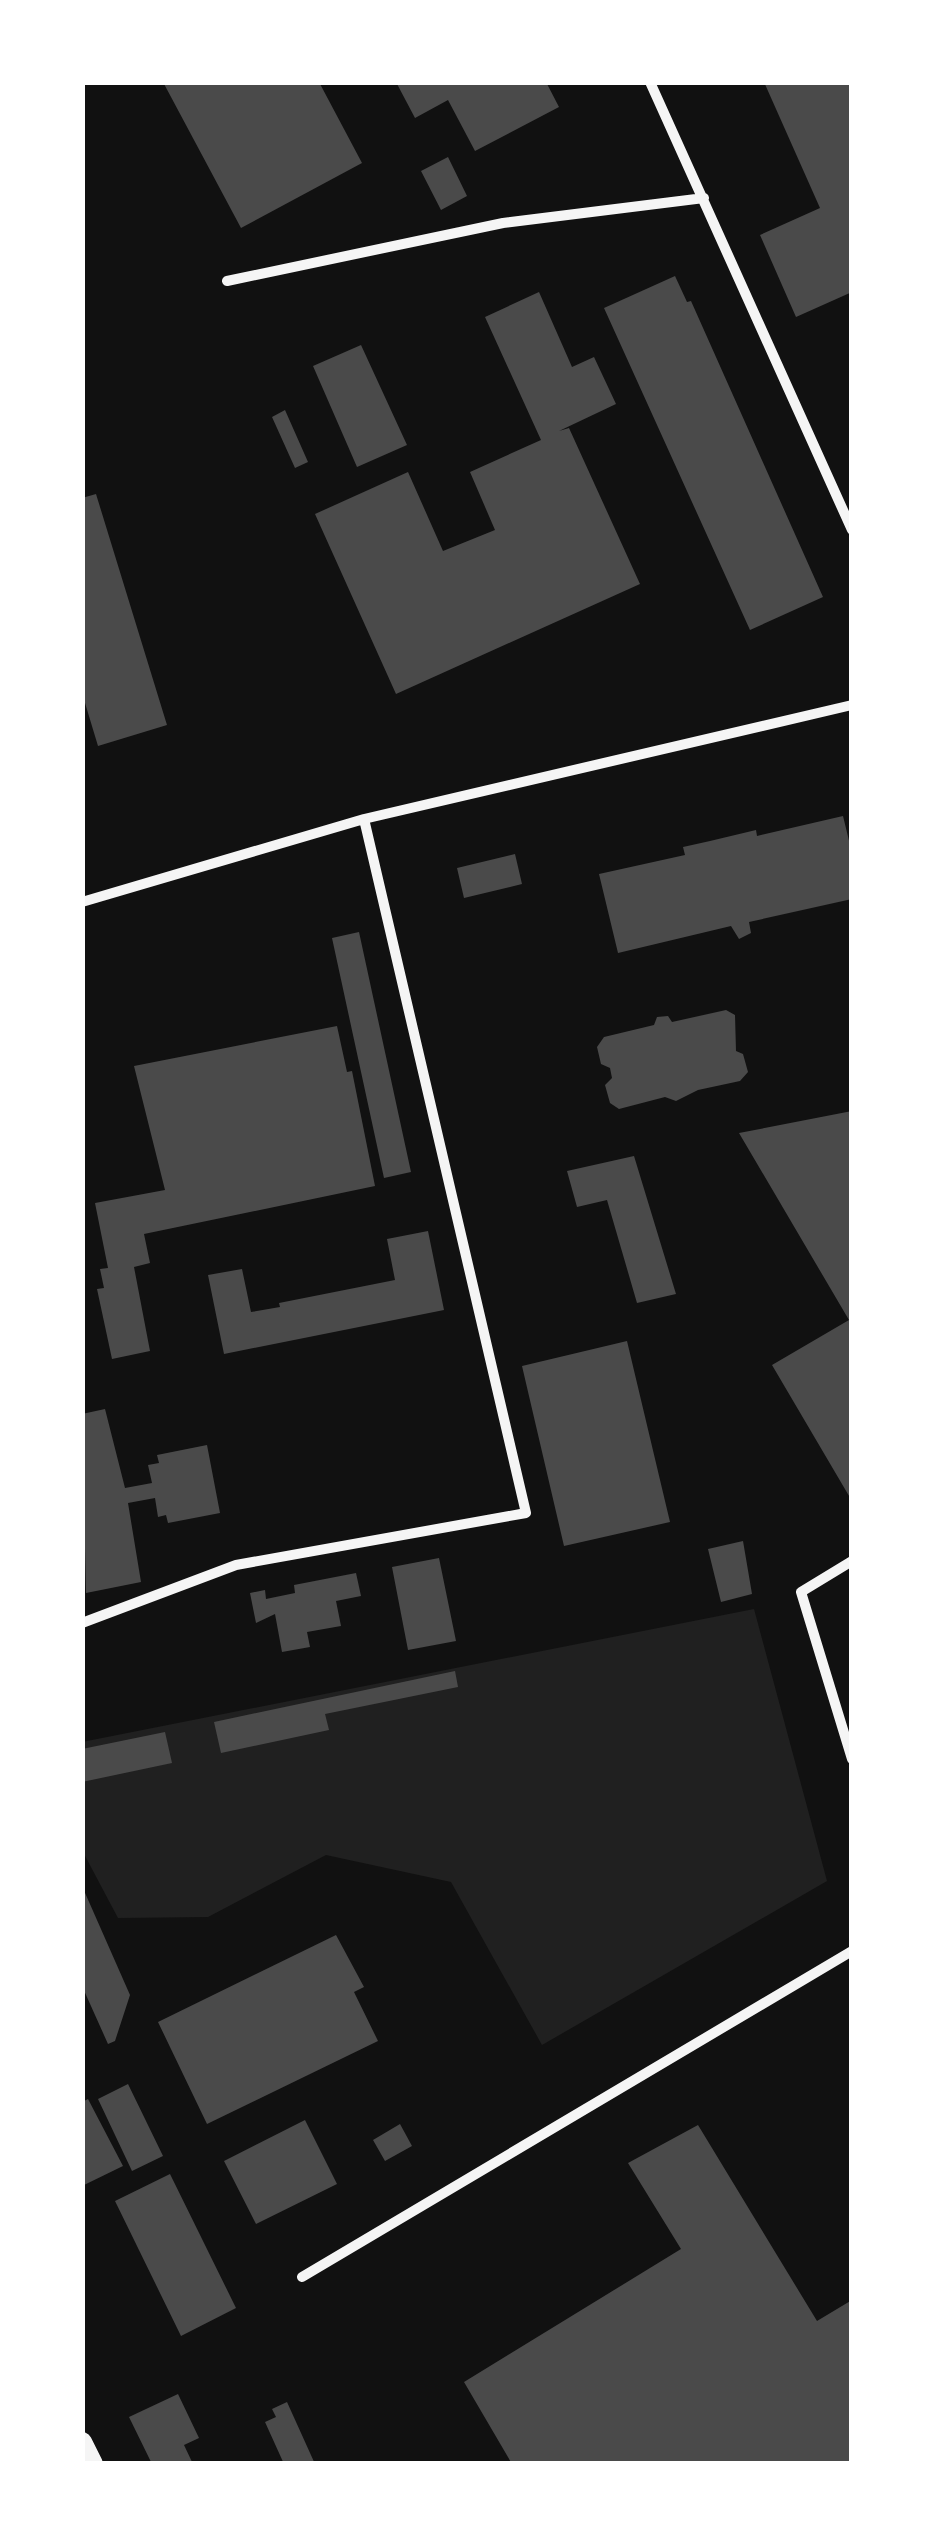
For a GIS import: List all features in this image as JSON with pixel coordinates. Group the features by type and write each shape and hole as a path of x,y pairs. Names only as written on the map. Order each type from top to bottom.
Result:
{"main road":[{"path":"82,2442 93,2464"}],"street":[{"path":"650,82 852,530"},
{"path":"227,281 503,223 704,198"},
{"path":"82,902 364,818 852,705"},
{"path":"82,1623 236,1565 526,1513 364,818"},
{"path":"852,1561 800,1592 852,1758"},
{"path":"302,2277 852,1951"}],"shaded area":[{"path":"754,1609 827,1881 542,2045 451,1882 326,1855 208,1917 118,1918 83,1852 82,1742"}],"building":[{"path":"163,82 319,82 362,163 241,228"},
{"path":"396,82 546,82 559,107 475,151 448,100 415,118"},
{"path":"764,82 852,82 852,292 796,317 760,235 820,208"},
{"path":"448,157 467,196 441,210 421,171"},
{"path":"675,276 687,302 691,301 823,597 750,630 604,308"},
{"path":"539,292 572,367 594,357 616,404 559,431 569,428 640,584 396,694 315,514 408,472 443,551 495,530 470,472 541,440 485,317"},
{"path":"361,345 407,445 357,467 313,366"},
{"path":"285,410 308,462 295,468 272,417"},
{"path":"96,494 167,725 98,746 82,693 82,498"},
{"path":"843,816 852,853 852,899 749,922 751,933 739,939 731,926 618,953 599,874 685,855 683,847 756,830 757,836"},
{"path":"515,854 522,884 464,898 457,868"},
{"path":"359,932 411,1172 384,1178 332,938"},
{"path":"726,1010 735,1015 736,1051 743,1054 748,1072 740,1081 698,1090 676,1101 665,1097 619,1109 610,1103 605,1085 612,1078 610,1068 601,1064 597,1047 604,1037 654,1025 657,1017 668,1016 672,1022"},
{"path":"337,1026 347,1072 352,1071 375,1186 144,1234 150,1263 134,1267 150,1351 112,1359 97,1289 104,1288 100,1269 108,1268 95,1203 165,1190 134,1066"},
{"path":"852,1111 852,1501 772,1365 849,1320 739,1133"},
{"path":"634,1156 676,1294 637,1303 607,1200 577,1207 567,1171"},
{"path":"428,1231 444,1310 224,1354 208,1275 242,1269 251,1312 280,1307 279,1303 395,1280 387,1239"},
{"path":"627,1341 670,1522 564,1546 522,1366"},
{"path":"105,1409 125,1488 152,1483 148,1465 159,1463 157,1455 207,1445 220,1513 168,1523 166,1515 158,1517 155,1498 128,1503 141,1582 86,1593 82,1414"},
{"path":"743,1541 752,1594 721,1602 708,1549"},
{"path":"439,1558 456,1641 408,1650 392,1567"},
{"path":"356,1573 361,1596 336,1601 341,1626 307,1632 310,1647 282,1652 275,1614 256,1623 250,1593 265,1590 266,1599 295,1593 294,1585"},
{"path":"455,1671 458,1687 325,1714 329,1730 221,1753 214,1722"},
{"path":"165,1732 172,1763 82,1782 82,1749"},
{"path":"82,1886 130,1995 115,2041 108,2044 82,1986"},
{"path":"336,1935 364,1987 354,1992 378,2041 207,2124 158,2022"},
{"path":"128,2084 163,2156 132,2171 98,2099"},
{"path":"88,2099 123,2166 82,2186 82,2102"},
{"path":"305,2120 337,2184 256,2224 224,2161"},
{"path":"400,2124 412,2146 385,2161 373,2140"},
{"path":"698,2125 817,2321 852,2300 852,2464 512,2464 464,2382 681,2249 628,2163"},
{"path":"170,2174 236,2308 181,2336 115,2201"},
{"path":"178,2394 199,2438 184,2445 193,2464 152,2464 129,2417"},
{"path":"287,2402 315,2464 284,2464 265,2422 276,2417 272,2409"}]}
